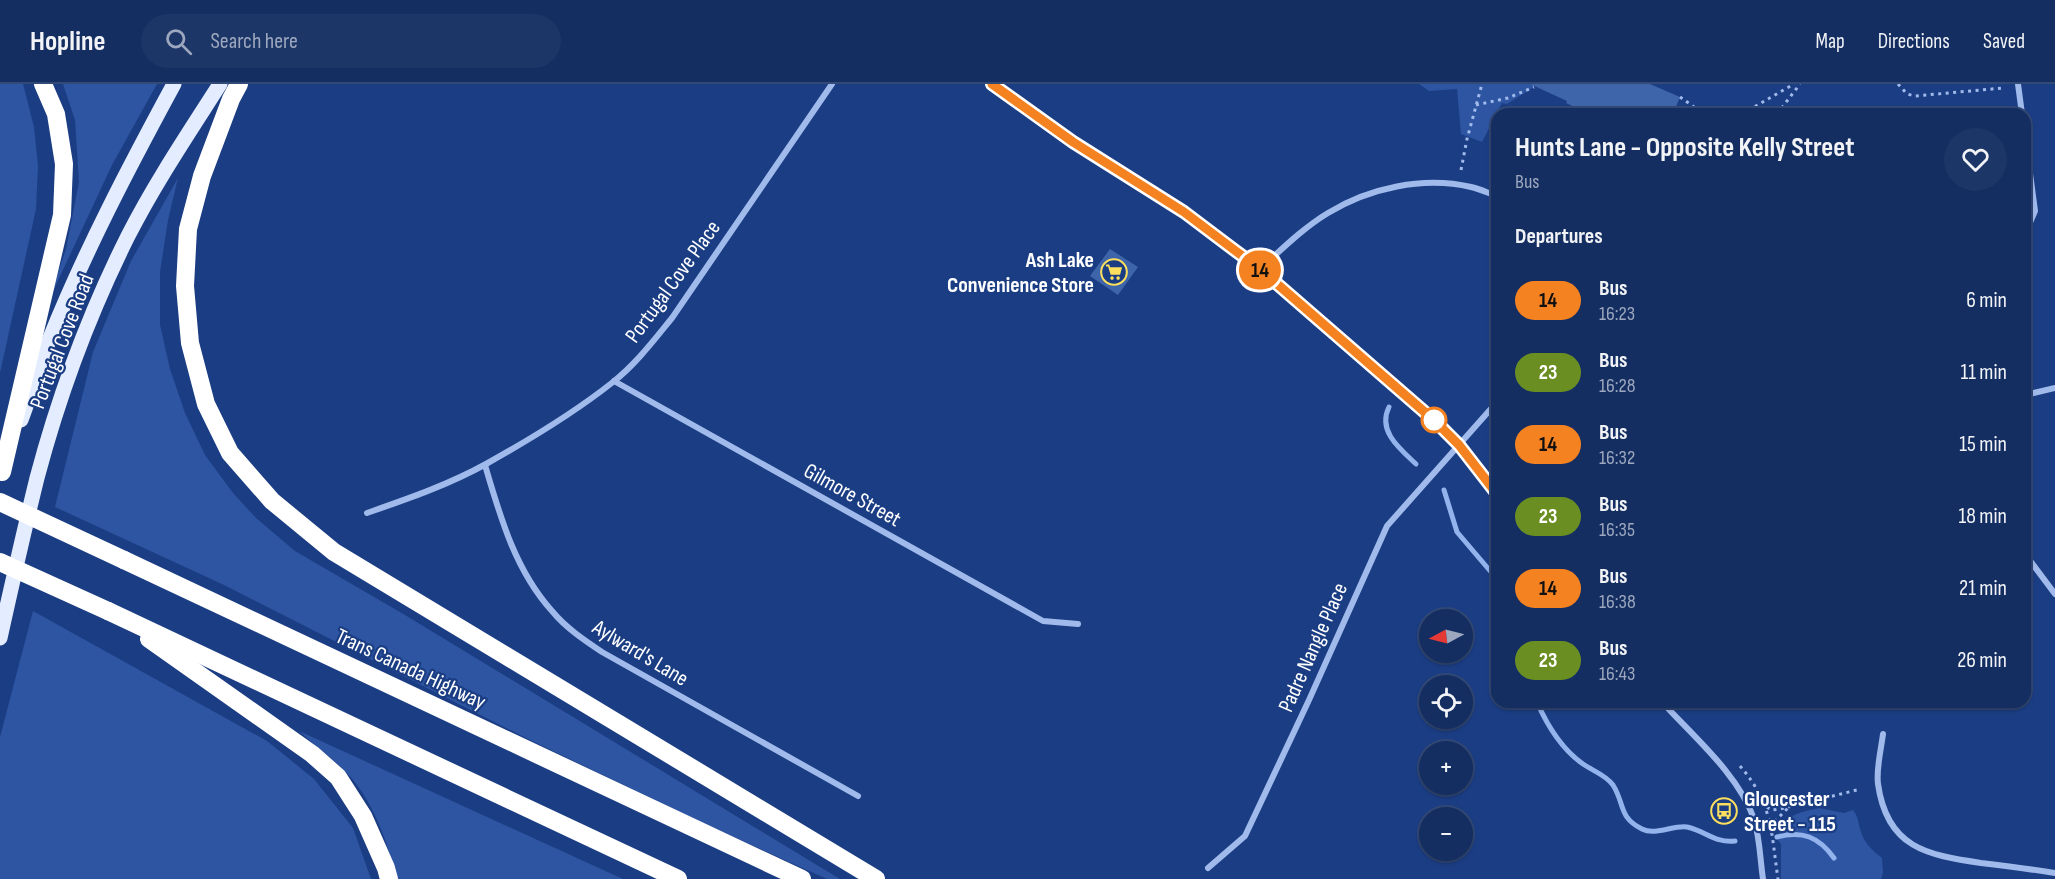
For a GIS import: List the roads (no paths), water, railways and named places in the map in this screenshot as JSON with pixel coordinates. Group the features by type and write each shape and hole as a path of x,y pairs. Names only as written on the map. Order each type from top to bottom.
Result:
{"highway":[{"path":"1,477 62,215 64,164 56,114 44,84"},
{"path":"239,84 231,99 202,176 188,229 185,286 190,343 206,404 230,453 272,501 334,552 876,879"},
{"name":"Trans Canada Highway","path":"0,502 802,879"},
{"path":"0,562 678,879"},
{"path":"108,611 312,753 338,777 363,816 389,879"}],"main road":[{"name":"Portugal Cove Road","path":"1,477 50,338 130,165 174,84"},
{"name":"Portugal Cove Road","path":"0,638 38,477 68,378 128,236 156,184 220,84"}],"street":[{"name":"Portugal Cove Place","path":"367,513 418,495 485,465 561,418 614,381 647,350 672,318 832,84"},
{"path":"992,84 1073,142 1184,212 1260,269 1418,405 1459,445 1491,486"},
{"path":"2018,84 2021,108"},
{"path":"2031,181 2035,211 2031,220"},
{"path":"1260,269 1327,213 1367,195 1408,184 1470,187 1491,194"},
{"name":"Gilmore Street","path":"614,381 1043,621 1078,624"},
{"path":"2031,394 2055,388"},
{"name":"Padre Nangle Place","path":"1208,868 1245,836 1387,526 1491,409"},
{"name":"Aylward's Lane","path":"485,465 503,528 528,578 551,611 574,633 602,652 858,796"},
{"path":"2031,562 2055,594"},
{"path":"1668,708 1724,769 1742,795 1753,818 1760,842 1763,879"},
{"path":"1883,734 1878,782 1883,808 1894,828 1908,842 1928,853 2055,873"}],"waterway":[{"path":"1389,407 1386,416 1388,432 1397,446 1416,464"},
{"path":"1444,490 1457,532 1491,572"},
{"path":"1540,708 1551,728 1569,752 1583,764 1607,778 1613,785 1625,815 1634,824 1647,831 1687,827 1716,839 1735,841"},
{"path":"1777,837 1794,834 1809,837 1822,845 1834,858"}],"place":[{"name":"Ash Lake Convenience Store","path":"1114,272"},
{"name":"Gloucester Street - 115","path":"1724,811"}]}
